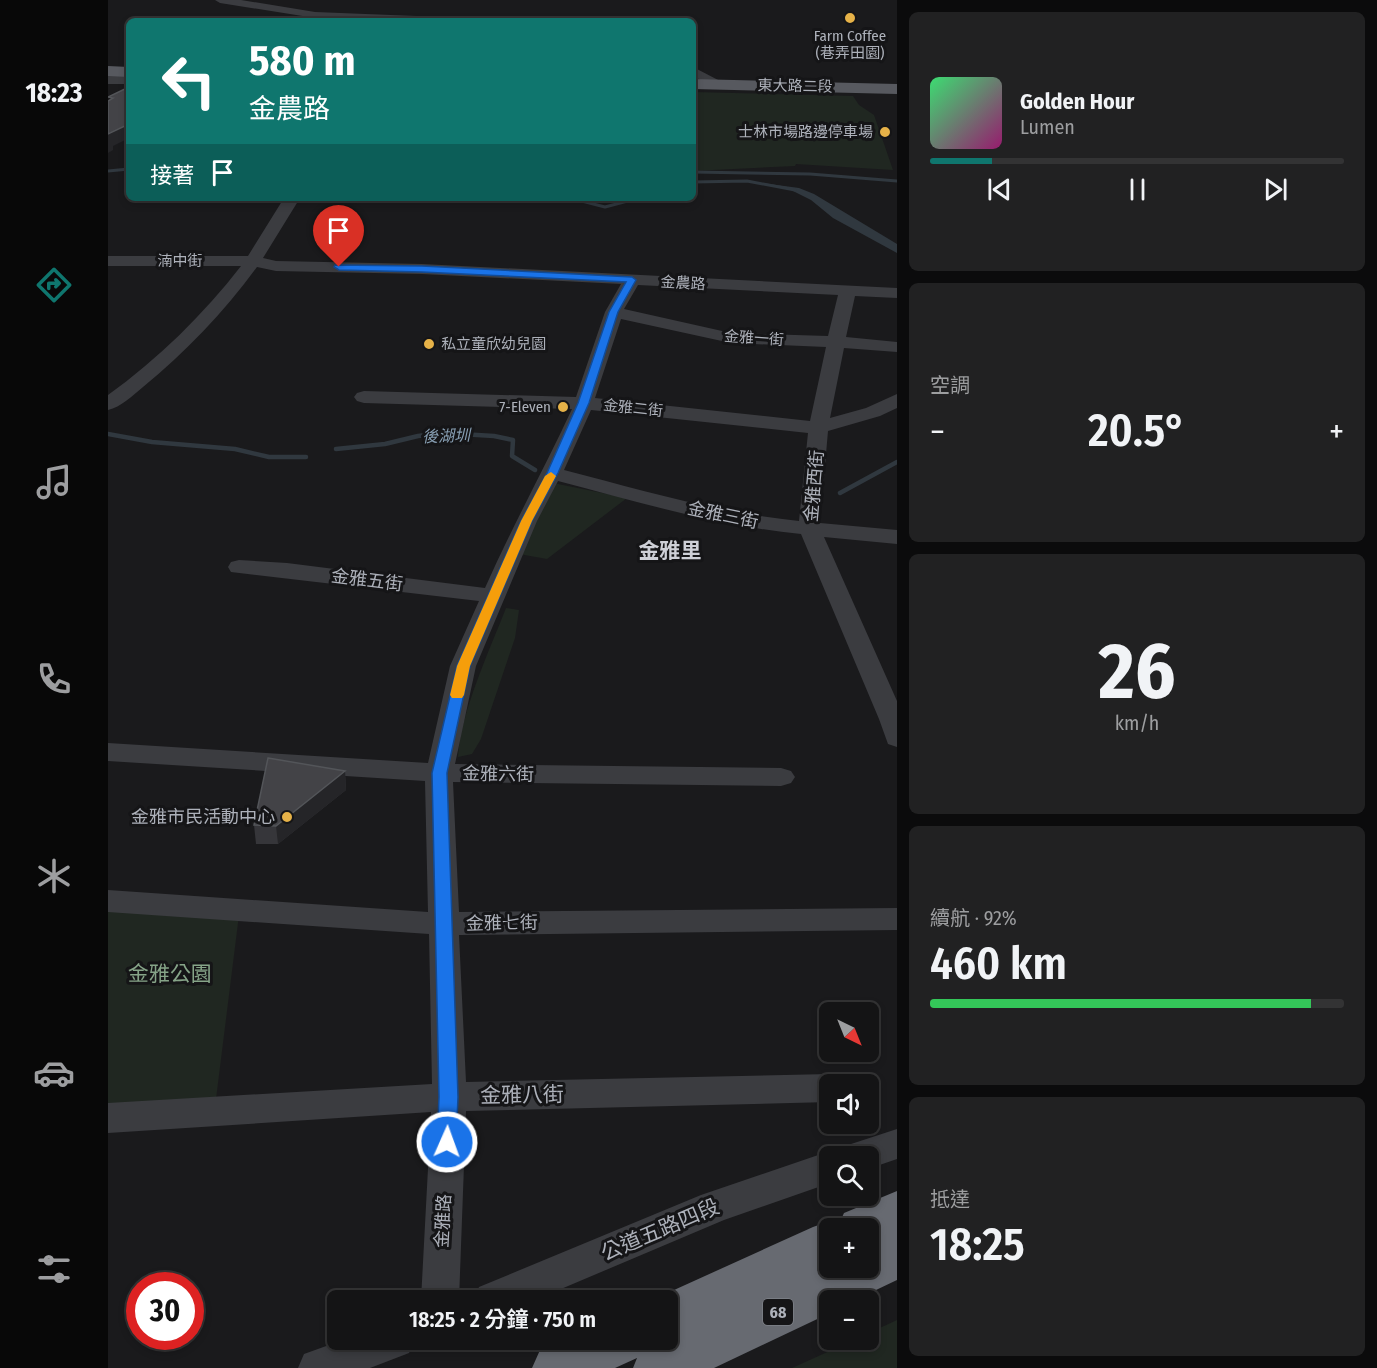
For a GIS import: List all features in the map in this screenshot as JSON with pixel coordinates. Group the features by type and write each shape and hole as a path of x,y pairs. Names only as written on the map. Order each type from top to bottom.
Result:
{"highway":[{"path":"879,1220 897,1212"},
{"name":"68","path":"678,1313 819,1248"},
{"name":"68","path":"659,1368 897,1256"},
{"path":"558,1368 598,1350"}],"main road":[{"path":"108,74 126,74"},
{"name":"東大路二段","path":"696,84 897,89"}],"street":[{"path":"220,0 315,15 361,18"},
{"path":"392,18 398,8"},
{"path":"696,73 718,85"},
{"path":"108,404 149,373 226,295 253,261 290,201"},
{"name":"湳中街","path":"108,261 253,261"},
{"name":"金農路","path":"253,261 276,266 422,269 897,293"},
{"name":"金雅路","path":"440,1290 449,1097 439,773 463,666 526,521 552,473 584,403 614,312 632,280"},
{"name":"金雅西街","path":"847,291 819,428 809,528 892,719 897,738"},
{"name":"金雅一街","path":"614,312 731,338 897,347"},
{"name":"金雅二街","path":"364,397 584,403 819,428 873,412 897,400"},
{"name":"金雅三街","path":"552,473 670,504 764,524 897,537"},
{"name":"金雅五街","path":"239,567 287,570 495,596"},
{"name":"金雅六街","path":"108,752 439,773 781,777"},
{"name":"金雅七街","path":"108,901 443,924 897,919"},
{"name":"金雅八街","path":"108,1118 449,1097 819,1089"},
{"path":"879,1150 897,1144"},
{"name":"公道五路四段","path":"517,1290 714,1207 819,1171"},
{"path":"318,1368 368,1350"}],"green space":[{"path":"696,92 853,96 859,105 874,115 893,170 796,164 795,166 696,171"},
{"path":"553,483 627,498 547,559 519,554"},
{"path":"506,608 519,610 515,638 481,739 472,754 458,757 464,721 470,702"},
{"name":"金雅公園","path":"108,909 239,915 216,1099 108,1107"},
{"path":"897,1320 897,1368 792,1368 832,1350 879,1350 879,1328"}],"shaded area":[{"path":"747,181 799,188 814,194 897,244 897,253 833,218 811,200 789,189"}],"building":[{"path":"126,88 126,125 108,134 108,101 113,98 108,97"},
{"path":"268,758 345,771 276,826 254,825"}],"waterway":[{"path":"108,171 126,169"},
{"path":"696,172 810,174 897,181"},
{"path":"696,182 747,181 795,190"},
{"path":"582,201 605,207 628,201"},
{"name":"後湖圳","path":"336,449 385,444 418,436 444,433 494,436 513,440 512,456 535,470"},
{"name":"後湖圳","path":"108,434 152,442 235,449 269,457 306,457"},
{"path":"840,493 897,462"}],"slow traffic":[{"path":"457,695 463,666 526,521 551,476"}],"place":[{"name":"Farm Coffee (巷弄田園)","path":"850,18"},
{"name":"士林市場路邊停車場","path":"885,132"},
{"name":"私立童欣幼兒園","path":"429,344"},
{"name":"7-Eleven","path":"563,407"},
{"name":"金雅市民活動中心","path":"287,817"}],"district":[{"name":"金雅里","path":"670,551"}],"route":[{"path":"339,267 632,280 614,312 584,403 564,442 552,473 526,521 463,666 439,773 449,1097 447,1142"}]}
